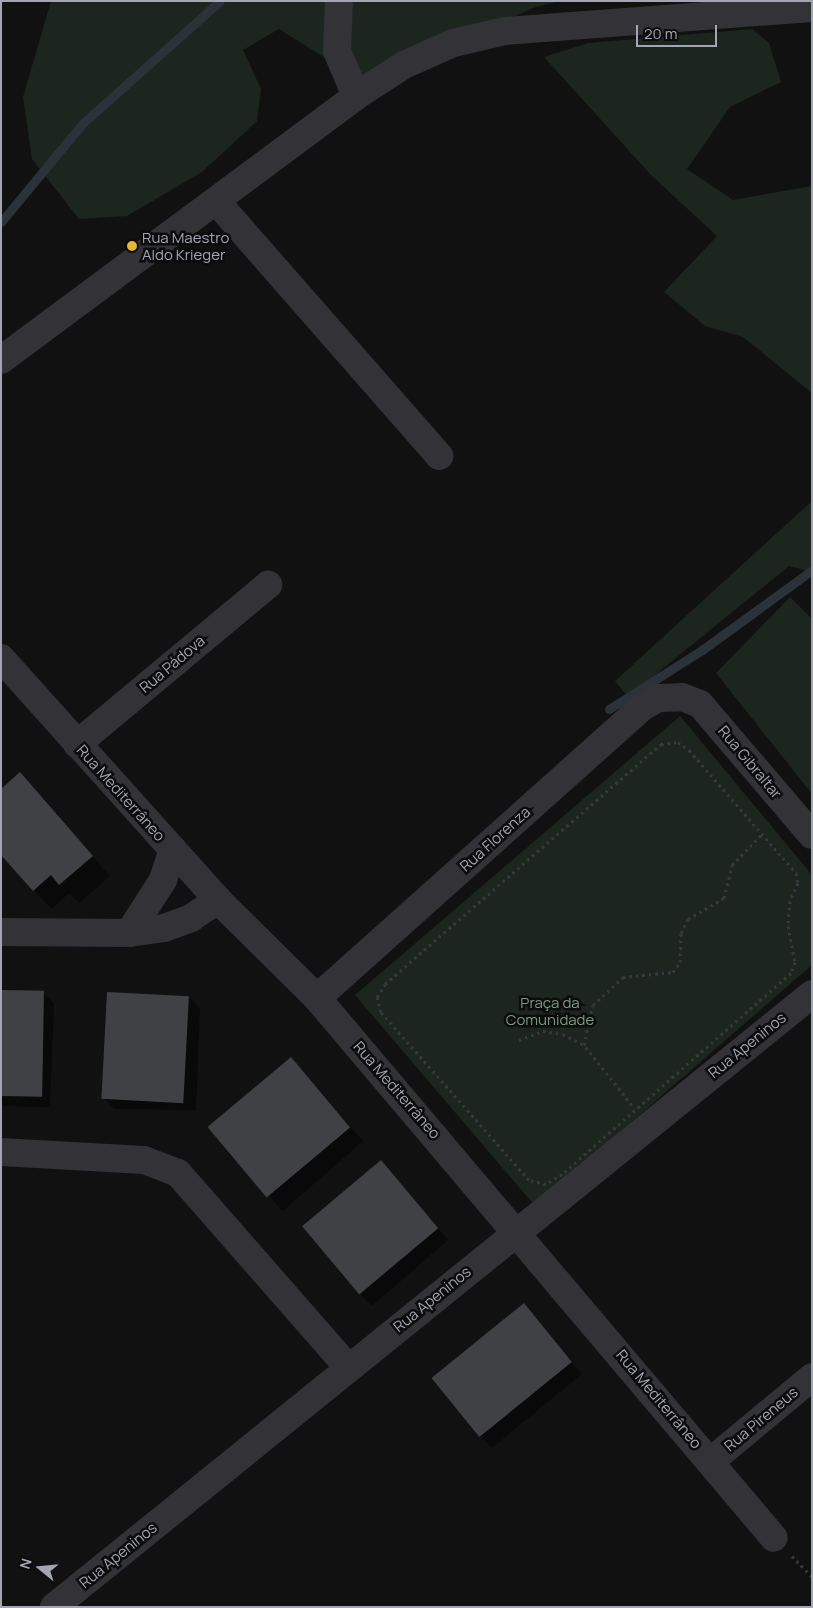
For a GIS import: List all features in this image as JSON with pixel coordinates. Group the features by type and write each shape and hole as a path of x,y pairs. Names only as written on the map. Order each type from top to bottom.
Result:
{"street":[{"path":"339,1 337,50 356,96"},
{"path":"1,360 356,96 404,65 453,43 505,31 812,8"},
{"path":"216,201 439,456"},
{"name":"Rua Pádova","path":"77,744 268,585"},
{"name":"Rua Mediterrâneo","path":"1,658 218,900 317,998 517,1229 774,1538"},
{"name":"Rua Florenza","path":"317,998 642,707 658,698 682,698"},
{"name":"Rua Gibraltar","path":"682,698 700,704 812,835"},
{"path":"129,933 163,880 173,850"},
{"path":"1,932 129,933 191,918 218,900"},
{"name":"Rua Apeninos","path":"54,1607 517,1229 812,994"},
{"path":"1,1152 144,1160 178,1173 348,1367"},
{"name":"Rua Pireneus","path":"711,1461 812,1377"}],"path":[{"path":"678,742 689,750 762,834 796,872 798,883 790,901 788,926 795,962 791,974 562,1174 546,1184 529,1180 381,1012 377,997 385,984 661,744 678,742"},
{"path":"584,1045 593,1005 606,988 623,977 673,972 680,962 681,932 688,919 724,898 732,865 762,834"},
{"path":"519,1040 543,1031 563,1034 584,1045 636,1110"}],"green space":[{"path":"51,1 559,1 533,8 373,79 346,71 279,29 243,50 261,89 257,121 202,172 127,216 79,219 32,159 23,97"},
{"path":"752,29 769,43 781,82 730,107 687,169 733,200 812,186 812,393 743,337 705,326 664,292 717,236 651,175 544,57 588,43"},
{"path":"812,501 812,572 789,566 628,697 615,681"},
{"path":"790,597 812,619 812,794 716,673"},
{"name":"Praça da Comunidade","path":"680,716 812,875 812,965 535,1206 355,995"}],"building":[{"path":"20,772 93,856 59,885 51,875 33,891 1,855 1,789"},
{"path":"1,990 44,991 42,1097 1,1096"},
{"path":"107,992 189,996 183,1103 101,1099"},
{"path":"291,1057 350,1127 267,1198 208,1127"},
{"path":"381,1160 438,1228 359,1294 302,1226"},
{"path":"524,1303 572,1362 479,1437 432,1378"}],"waterway":[{"path":"1,222 83,123 220,1"},
{"path":"609,709 702,650 812,570"}],"place":[{"name":"Rua Maestro Aldo Krieger","path":"132,246"}]}
